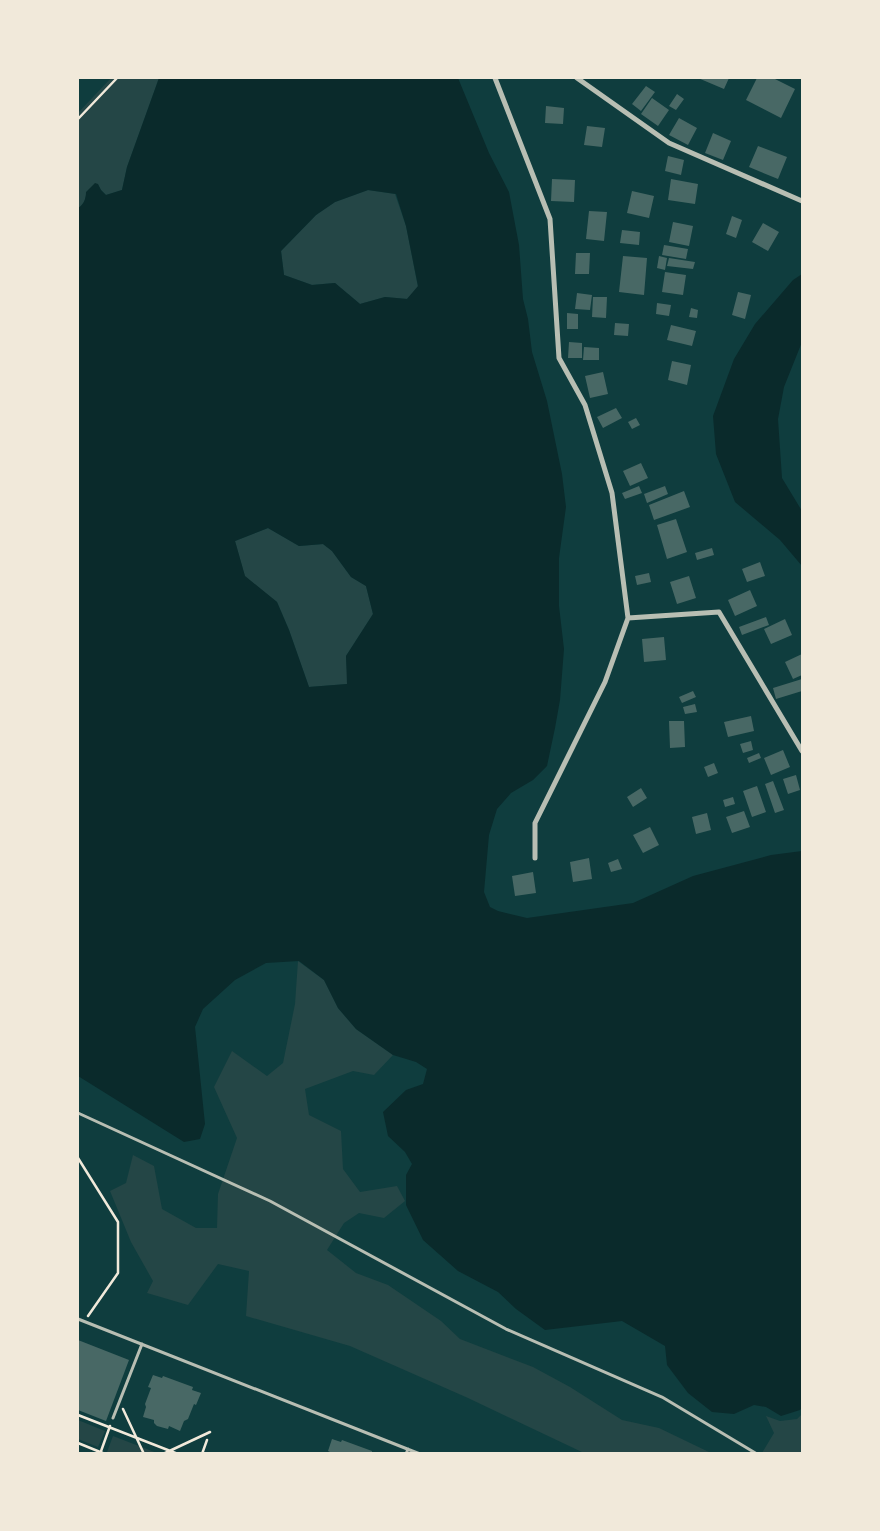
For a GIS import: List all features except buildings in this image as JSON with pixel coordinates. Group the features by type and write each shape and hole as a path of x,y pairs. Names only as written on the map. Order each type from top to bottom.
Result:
{"street":[{"path":"495,78 550,219 559,358 585,405 612,493 628,618 605,682 534,824 535,858"},
{"path":"577,78 669,143 802,201"},
{"path":"628,618 719,612 802,751"}],"lane":[{"path":"78,1113 270,1201 506,1329 662,1397 757,1454"},
{"path":"78,1319 420,1454"},
{"path":"114,1418 142,1344"},
{"path":"406,1454 408,1449"}],"path":[{"path":"78,119 117,78"},
{"path":"78,1158 118,1222 118,1273 84,1321"},
{"path":"120,1402 144,1454"},
{"path":"78,1414 178,1454"},
{"path":"100,1453 114,1418"},
{"path":"164,1454 210,1432"},
{"path":"202,1454 207,1440"},
{"path":"78,1443 105,1454"}],"shaded area":[{"path":"111,78 159,78 127,167 122,190 106,195 98,185 93,187 87,192 84,202 78,208 78,113"},
{"path":"159,78 458,78 489,153 509,192 519,245 523,299 528,319 532,352 547,401 562,474 566,507 559,558 559,606 564,649 560,700 547,766 533,780 511,793 497,809 489,835 484,892 490,907 498,911 527,918 633,903 693,876 771,855 802,851 802,1408 800,1410 781,1416 766,1407 754,1405 734,1414 712,1412 688,1393 667,1365 665,1346 622,1321 545,1330 516,1309 498,1292 458,1271 423,1240 406,1205 406,1175 412,1164 405,1152 388,1136 383,1112 406,1090 423,1084 427,1069 416,1062 393,1055 356,1029 338,1008 324,980 299,961 266,963 235,980 203,1009 195,1027 205,1124 200,1139 184,1142 78,1076 78,208 86,197 86,192 95,183 98,184 106,195 122,190 127,167","holes":["368,190 396,194 406,226 418,286 407,299 385,297 360,304 335,283 312,285 284,275 281,251 316,215 335,202","268,528 299,546 323,544 332,551 351,577 366,586 373,614 346,656 347,684 309,687 277,602 245,576 235,541"]},
{"path":"368,190 395,194 406,226 418,287 407,299 385,297 360,304 335,283 312,285 284,275 281,251 316,215 335,202"},
{"path":"802,274 802,342 784,387 778,419 782,478 802,511 802,566 780,540 735,502 716,454 713,416 734,359 755,324 793,280"},
{"path":"268,528 299,546 323,544 332,551 351,577 366,586 373,614 346,656 348,684 309,687 277,602 245,577 235,541"},
{"path":"298,961 324,980 338,1008 356,1029 393,1055 374,1075 353,1071 305,1089 309,1115 341,1131 343,1169 360,1192 397,1186 405,1201 384,1218 359,1213 344,1223 327,1250 356,1273 388,1285 441,1321 460,1339 533,1367 570,1387 622,1420 659,1428 711,1453 584,1453 468,1398 350,1346 246,1316 249,1271 218,1264 188,1305 147,1293 153,1281 131,1242 110,1191 126,1183 133,1155 154,1166 162,1209 196,1228 217,1228 218,1194 237,1138 214,1087 232,1051 267,1076 283,1063 295,1004"},
{"path":"802,1414 802,1453 762,1453 774,1433 766,1416 780,1421 797,1419"},
{"path":"78,1420 105,1431 98,1447 78,1439"},
{"path":"113,1436 157,1453 107,1452"}]}
